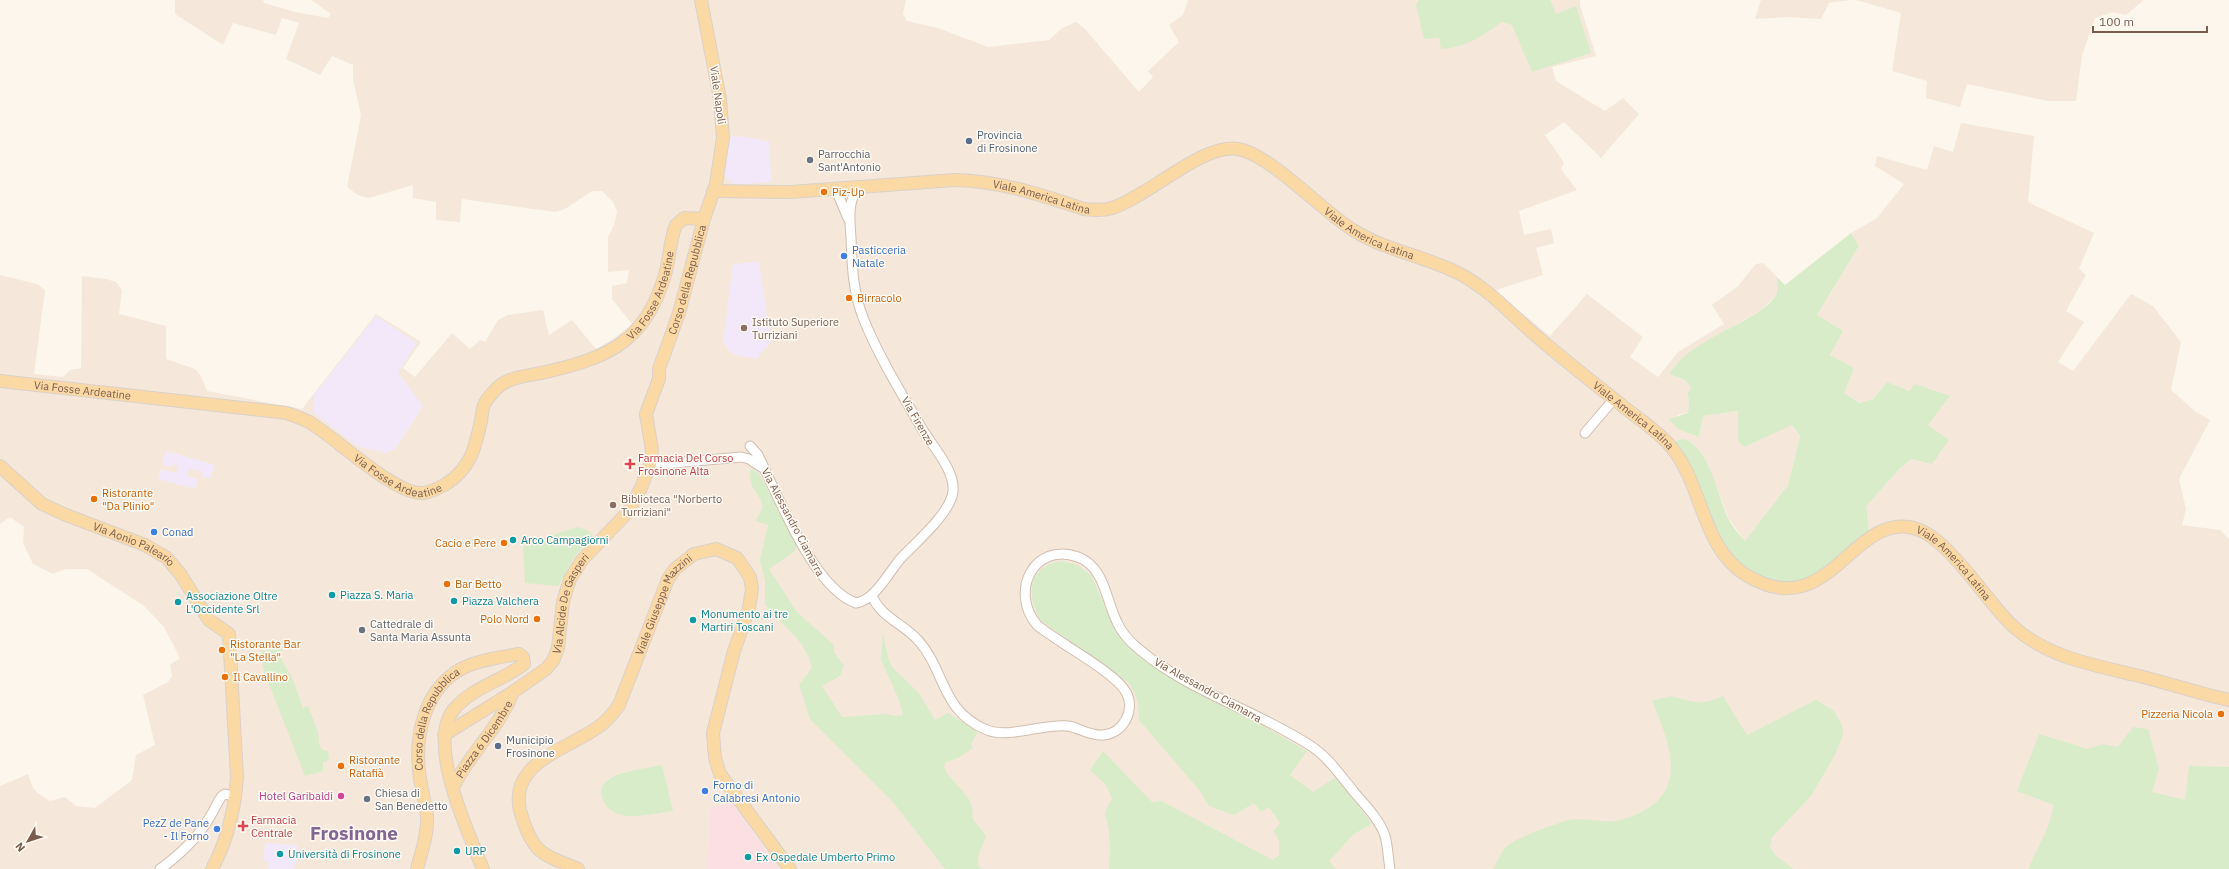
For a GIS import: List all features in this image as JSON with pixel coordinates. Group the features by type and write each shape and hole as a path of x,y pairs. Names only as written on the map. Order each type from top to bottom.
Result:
{"main road":[{"name":"Viale Napoli","path":"701,0 724,126 722,152 714,191"},
{"name":"Viale America Latina","path":"714,191 792,192 836,190 956,180 978,181 998,183 1084,209 1098,210 1111,208 1139,195 1203,155 1227,148 1240,149 1252,153 1279,172 1357,233 1376,242 1431,261 1478,285 1538,338 1665,440 1684,464 1715,541 1729,561 1745,575 1765,584 1782,588 1806,586 1817,581 1865,542 1886,529 1899,526 1918,529 1940,543 1996,610 2016,629 2047,650 2107,669 2229,700"},
{"name":"Corso della Repubblica","path":"659,369 679,313 704,219 714,191"},
{"name":"Via Fosse Ardeatine","path":"0,381 287,413 308,422 381,475 404,488 422,493 437,489 450,482 462,471 471,459 485,402 498,388 510,380 585,362 611,351 629,339 640,327 658,294 668,265 676,225 684,218 704,219"},
{"name":"Via Alcide De Gasperi","path":"444,735 513,692 546,669 553,661 558,648 563,602 570,579 582,560 628,512 638,495 650,465 652,450 646,414 659,379 659,369"},
{"name":"Via Aonio Paleario","path":"0,466 42,504 145,546 167,558 181,575 209,620 229,634 237,777 236,797"},
{"name":"Viale Giuseppe Mazzini","path":"578,869 537,849 528,836 518,807 518,794 523,780 542,759 601,726 612,715 619,705 668,579 675,569 694,554 716,549 737,558 750,577 752,589 749,608 734,651 713,733 715,758 720,774 790,869"},
{"name":"Corso della Repubblica","path":"417,869 427,819 418,771 418,745 425,711 439,686 463,668 497,658 521,659 512,673 496,679 468,696 455,708 448,717 444,735"},
{"name":"Piazza 6 Dicembre","path":"453,787 478,747 507,708 513,692"},
{"path":"444,735 445,763 482,869"},
{"path":"212,869 220,854 236,797"}],"street":[{"path":"850,225 852,199 858,188"},
{"path":"836,190 850,225"},
{"name":"Via Firenze","path":"850,225 852,277 864,321 921,428 944,465 953,489 950,500 942,514 894,566 872,595"},
{"path":"1585,433 1614,399"},
{"name":"Via Alessandro Ciamarra","path":"750,446 765,469 823,578 835,590 851,601 862,602 872,595 880,610 906,628 922,644 930,656 945,691 956,708 972,722 988,731 1000,733 1069,726 1086,733 1104,735 1120,729 1128,717 1130,704 1126,692 1115,680 1037,625 1029,614 1024,600 1024,591 1028,576 1038,563 1054,556 1079,557 1091,565 1098,574 1121,631 1142,652 1187,680 1312,746 1333,766 1380,826 1386,840 1390,869"},
{"path":"650,465 741,457 754,461 765,469"},
{"path":"160,869 180,855 193,841 212,815 222,796 225,794 236,797"}],"shaded area":[{"path":"175,0 263,0 264,3 295,12 328,18 331,14 311,0 906,0 903,14 907,21 938,28 988,47 1049,40 1062,28 1076,22 1085,29 1139,92 1153,77 1148,71 1179,42 1169,25 1183,15 1188,0 1580,0 1580,5 1596,56 1552,67 1556,81 1605,111 1623,98 1639,114 1601,158 1564,122 1545,135 1564,163 1561,169 1577,190 1519,211 1524,235 1551,229 1554,243 1536,248 1543,275 1496,290 1501,296 1550,336 1587,294 1643,337 1630,357 1658,377 1678,352 1724,324 1712,305 1737,287 1756,264 1763,263 1777,277 1777,291 1775,297 1761,310 1687,355 1675,365 1669,374 1685,380 1691,388 1687,394 1689,400 1688,413 1677,415 1688,432 1699,437 1703,416 1739,411 1738,441 1792,425 1800,436 1788,485 1745,541 1729,519 1707,464 1739,564 1866,507 1900,468 1912,459 1928,425 1950,396 1909,392 1887,382 1873,399 1859,403 1844,393 1817,315 1859,246 1851,233 1877,218 1904,184 1875,166 1877,156 1927,170 1934,146 1953,152 1961,123 2034,136 2028,202 2094,233 2079,269 2086,275 2066,311 2084,322 2058,362 2073,371 2131,294 2153,306 2181,342 2171,390 2196,412 2210,420 2179,479 2186,509 2182,525 2220,530 2229,539 2229,869 0,869 0,786 28,774 33,788 50,801 65,797 76,806 95,808 132,780 136,755 155,745 143,695 168,682 172,676 170,665 180,658 164,627 144,606 87,569 66,569 53,574 33,564 23,543 24,527 10,517 0,524 0,275 37,284 45,290 34,374 63,377 70,370 81,368 82,276 106,279 116,282 122,290 119,314 166,326 166,359 195,369 201,376 207,391 302,409 376,314 421,342 403,368 415,377 452,333 470,349 480,340 485,342 498,320 508,315 543,310 549,335 572,320 596,349 613,339 632,324 612,299 612,286 627,283 629,270 608,272 608,237 614,225 617,212 613,202 602,191 592,191 565,209 555,212 462,199 460,222 436,220 436,202 413,198 413,185 369,198 358,195 347,187 361,115 353,80 353,65 332,56 320,75 286,59 299,23 282,18 276,35 233,23 223,45 175,14"},
{"path":"1761,0 1850,0 1829,3 1821,19 1788,17 1755,19"},
{"path":"1856,0 2144,0 2126,15 2113,12 2095,18 2082,55 2076,101 2048,101 1967,84 1960,107 1926,98 1927,81 1892,71 1901,13"},
{"path":"726,136 748,137 769,142 772,182 733,185 720,170"},
{"path":"759,262 771,342 756,359 736,355 729,351 723,342 733,264"},
{"path":"376,316 417,343 398,373 423,406 395,449 386,453 357,446 314,413 313,404 314,395"},
{"path":"166,451 215,465 210,479 202,476 202,472 190,469 187,476 198,479 195,489 158,479 161,469 176,473 178,466 172,464 171,467 162,465"},
{"path":"732,803 779,869 708,869 710,808"},
{"name":"Università di Frosinone","path":"265,843 298,845 294,869 268,869 269,862 264,861"}],"green space":[{"path":"1419,0 1550,0 1556,14 1576,6 1591,53 1532,72 1512,25 1502,22 1480,37 1467,43 1451,48 1441,49 1439,38 1424,39 1416,5"},
{"path":"1851,233 1859,246 1817,315 1843,331 1830,355 1854,368 1844,393 1859,403 1873,399 1887,382 1909,391 1915,384 1950,396 1928,425 1949,440 1932,464 1912,459 1900,468 1866,507 1869,531 1827,570 1820,575 1800,582 1787,584 1775,582 1751,573 1731,556 1723,546 1672,442 1684,439 1693,444 1700,452 1712,473 1728,518 1745,541 1788,485 1800,436 1792,425 1744,447 1738,441 1738,411 1703,416 1699,437 1678,429 1669,419 1688,413 1689,400 1687,394 1691,388 1685,380 1669,374 1676,364 1695,348 1768,305 1776,295 1777,277 1785,285"},
{"path":"753,469 759,474 797,544 795,551 769,569 797,612 834,645 834,652 844,666 840,676 822,686 842,717 886,714 896,716 903,715 899,700 881,660 883,633 889,661 894,669 919,693 935,720 948,713 978,732 971,744 973,748 958,758 946,762 944,767 946,772 967,796 972,805 973,819 986,836 978,856 978,866 982,869 945,869 893,802 810,719 799,685 812,668 809,658 799,641 765,604 765,580 760,560 768,525 756,521 763,506 751,483 750,470"},
{"path":"577,527 587,530 593,537 575,556 558,586 525,583 523,547 529,543"},
{"path":"1061,561 1077,565 1091,575 1108,614 1126,645 1140,656 1307,751 1290,775 1313,792 1336,777 1372,824 1354,834 1329,861 1336,869 1109,869 1109,836 1105,813 1112,799 1106,785 1090,770 1103,751 1152,802 1161,801 1273,860 1279,855 1279,842 1274,831 1280,823 1269,807 1261,812 1254,803 1234,815 1209,806 1200,791 1139,720 1137,701 1129,683 1040,620 1032,599 1032,584 1039,571 1049,564"},
{"path":"278,644 283,651 278,653 293,680 303,708 308,706 318,732 319,744 322,750 328,751 329,760 323,762 323,771 305,776 264,671 260,652"},
{"path":"1671,696 1685,700 1703,702 1723,696 1747,735 1816,700 1834,711 1842,725 1843,735 1835,755 1811,796 1772,837 1770,847 1775,855 1793,869 1493,869 1500,855 1507,846 1530,834 1547,827 1575,819 1608,821 1621,820 1643,811 1658,800 1667,787 1671,772 1670,756 1666,739 1652,701"},
{"path":"2133,727 2148,729 2159,769 2152,792 2185,800 2189,766 2229,767 2229,869 2028,869 2048,827 2054,805 2017,791 2039,734 2088,749 2103,744 2118,747"},
{"path":"662,765 673,811 640,816 629,816 610,810 604,802 601,790 604,784 610,779 627,772"}],"place":[{"name":"Provincia di Frosinone","path":"969,141"},
{"name":"Parrocchia Sant'Antonio","path":"810,160"},
{"name":"Piz-Up","path":"824,192"},
{"name":"Pasticceria Natale","path":"844,256"},
{"name":"Birracolo","path":"849,298"},
{"name":"Istituto Superiore Turriziani","path":"744,328"},
{"name":"Farmacia Del Corso Frosinone Alta","path":"630,464"},
{"name":"Ristorante \"Da Plinio\"","path":"94,499"},
{"name":"Biblioteca \"Norberto Turriziani\"","path":"613,505"},
{"name":"Conad","path":"154,532"},
{"name":"Arco Campagiorni","path":"513,540"},
{"name":"Cacio e Pere","path":"504,543"},
{"name":"Bar Betto","path":"447,584"},
{"name":"Piazza S. Maria","path":"332,595"},
{"name":"Piazza Valchera","path":"454,601"},
{"name":"Associazione Oltre L'Occidente Srl","path":"178,602"},
{"name":"Polo Nord","path":"537,619"},
{"name":"Monumento ai tre Martiri Toscani","path":"693,620"},
{"name":"Cattedrale di Santa Maria Assunta","path":"362,630"},
{"name":"Ristorante Bar \"La Stella\"","path":"222,650"},
{"name":"Il Cavallino","path":"225,677"},
{"name":"Pizzeria Nicola","path":"2221,714"},
{"name":"Municipio Frosinone","path":"498,746"},
{"name":"Ristorante Ratafià","path":"341,766"},
{"name":"Forno di Calabresi Antonio","path":"705,791"},
{"name":"Hotel Garibaldi","path":"341,796"},
{"name":"Chiesa di San Benedetto","path":"367,799"},
{"name":"Farmacia Centrale","path":"243,826"},
{"name":"PezZ de Pane - Il Forno","path":"217,829"},
{"name":"URP","path":"457,851"},
{"name":"Università di Frosinone","path":"280,854"},
{"name":"Ex Ospedale Umberto Primo","path":"748,857"}],"district":[{"name":"Frosinone","path":"354,833"}]}
